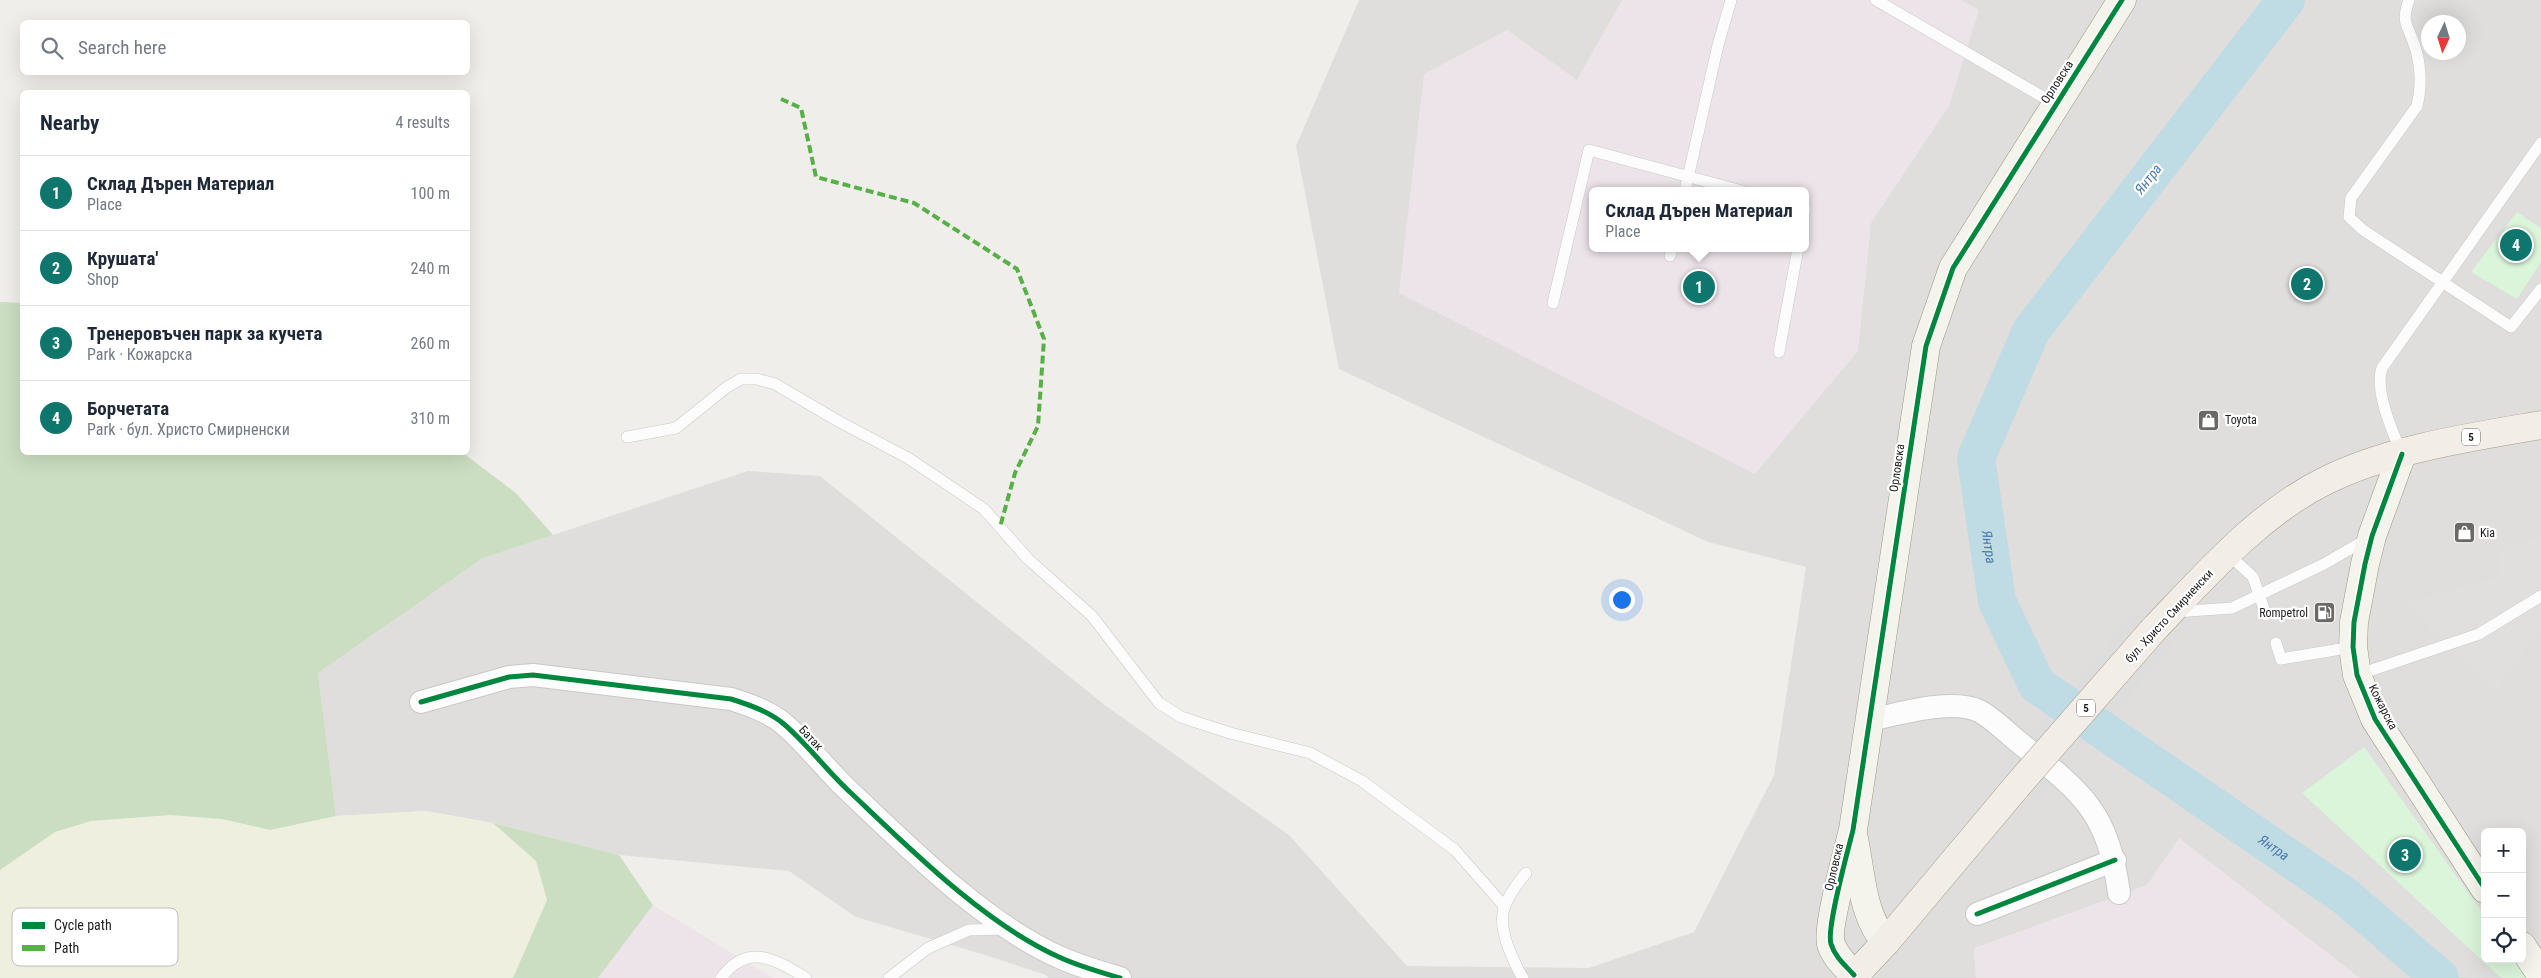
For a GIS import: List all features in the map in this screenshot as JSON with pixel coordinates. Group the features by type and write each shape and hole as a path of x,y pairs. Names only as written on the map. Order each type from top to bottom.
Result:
{"main road":[{"name":"бул. Христо Смирненски","path":"1886,942 2017,786 2162,621 2228,554 2267,518 2325,481 2357,467 2479,435 2541,425"},
{"name":"Орловска","path":"1853,977 1886,942"}],"street":[{"name":"Орловска","path":"1853,977 1835,954 1830,942 1837,898 1853,830 1926,346 1953,268 2122,0"},
{"name":"Кожарска","path":"2402,454 2372,536 2354,622 2353,646 2356,675 2374,719 2481,883"},
{"name":"Батак","path":"421,702 509,678 533,675 731,699 756,707 784,725 840,783 888,828 941,875 1009,929 1059,957 1095,974 1120,978"},
{"path":"1870,720 1930,708 1958,707 1979,711 2065,779 2092,809 2105,831 2115,860 2120,894"},
{"name":"Орловска","path":"1853,830 1871,919 1877,933 1886,942"},
{"path":"1977,914 2115,860"},
{"path":"2526,952 2541,975"}],"lane":[{"path":"1686,187 1718,45 1731,0"},
{"path":"1876,0 2055,104"},
{"path":"2409,0 2404,14 2404,24 2415,45 2421,91 2417,106 2351,198 2349,217 2364,230 2442,283 2511,327 2541,289"},
{"path":"2402,454 2389,424 2380,374 2541,143"},
{"path":"1553,303 1589,150 1728,187"},
{"path":"1779,352 1797,252"},
{"path":"627,437 676,428 726,386 741,380 757,379 775,384 838,421 908,458 984,509 1028,559 1092,616 1159,703 1181,717 1222,730 1310,753 1362,782 1455,850 1504,906"},
{"path":"2162,621 2232,608 2324,564 2372,536"},
{"path":"2228,554 2253,577 2266,615"},
{"path":"2356,675 2479,634 2541,596"},
{"path":"2276,643 2281,659 2353,646"},
{"path":"1523,978 1504,937 1502,915 1511,892 1526,873"},
{"path":"889,978 928,948 969,930 1009,929"},
{"path":"722,978 728,969 747,957 775,959 806,978"}],"shaded area":[{"path":"1359,0 2541,0 2541,978 1048,978 1046,975 982,954 856,917 789,871 619,855 493,823 426,811 336,816 318,673 483,558 748,471 820,476 1106,706 1289,835 1407,966 1589,968 1694,932 1774,775 1806,567 1708,542 1339,369 1296,146"},
{"path":"1622,0 1961,0 1979,10 1949,106 1871,223 1858,351 1755,474 1399,293 1424,74 1507,30 1577,80"},
{"path":"2541,537 2541,629 2497,689 2430,631 2404,603 2498,577 2500,548"},
{"path":"2179,838 2360,978 1976,978 1974,948 2147,885"},
{"path":"653,905 773,978 598,978"}],"green space":[{"path":"2517,212 2541,228 2541,262 2517,299 2471,272"},
{"path":"0,302 20,303 20,455 466,455 516,493 553,535 483,558 318,673 336,816 270,830 222,819 170,815 91,821 55,832 0,870"},
{"path":"2364,747 2481,910 2481,959 2302,793"},
{"path":"426,811 493,823 536,861 547,900 513,978 0,978 0,870 55,832 91,821 170,815 222,819 270,830 336,816"},
{"path":"493,823 619,855 653,905 598,978 513,978 547,900 536,861"},
{"path":"2485,963 2519,963 2529,978 2501,978"}],"pier":[{"path":"2135,613 2173,645 2036,803 1999,771"}],"waterway":[{"name":"Янтра","path":"2286,0 2031,331 1976,458 1997,601 2037,685 2346,897 2440,978"}],"marked path":[{"path":"781,99 801,108 816,177 914,203 1017,269 1044,339 1038,426 1015,473 1000,527"}],"cycle path":[{"path":"1854,975 1835,953 1830,936 1838,889 1853,830 1926,346 1953,268 2122,0"},
{"path":"2402,454 2372,536 2365,564 2354,622 2353,647 2357,675 2375,719 2481,883"},
{"path":"421,702 509,677 533,675 731,699 752,706 773,716 785,725 898,838 949,884 976,905 1031,943 1081,966 1120,978"},
{"path":"1977,914 2115,860"}],"place":[{"name":"Борчетата","path":"2516,245"},
{"name":"Крушата'","path":"2307,284"},
{"name":"Склад Дърен Материал","path":"1699,287"},
{"name":"Toyota","path":"2209,420"},
{"name":"Kia","path":"2464,533"},
{"name":"Rompetrol","path":"2324,613"},
{"name":"Тренеровъчен парк за кучета","path":"2405,855"}]}
